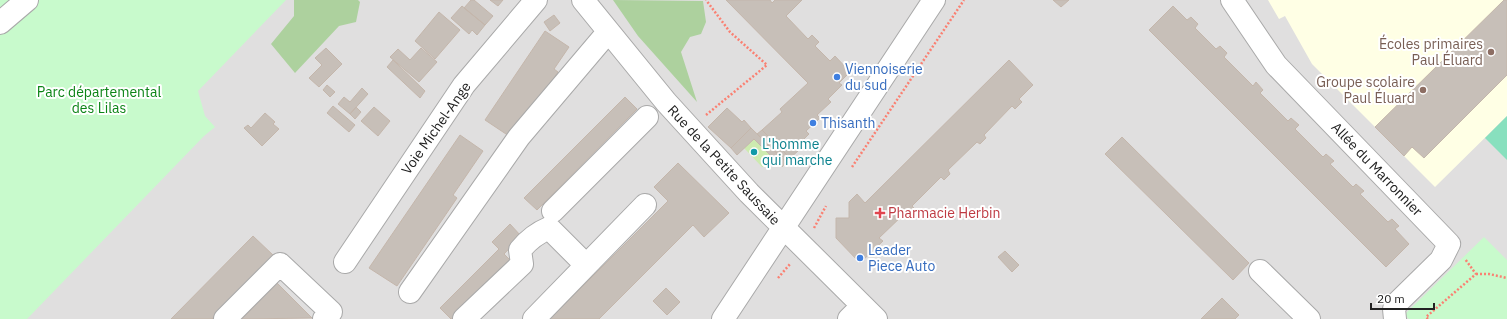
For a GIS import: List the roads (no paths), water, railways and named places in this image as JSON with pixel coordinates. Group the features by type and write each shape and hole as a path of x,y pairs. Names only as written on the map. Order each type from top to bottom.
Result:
{"street":[{"path":"0,23 27,0"},
{"name":"Voie Michel-Ange","path":"345,262 464,85 536,0"},
{"name":"Rue de la Petite Saussaie","path":"582,0 666,102 782,228 803,248 862,315"},
{"path":"723,319 934,0"},
{"name":"Allée du Marronnier","path":"1232,0 1276,65 1449,244 1441,260 1397,303 1394,309 1395,319"},
{"path":"410,292 519,137 608,32"},
{"path":"553,211 648,116"},
{"path":"534,319 645,205"},
{"path":"464,319 522,264 520,250 528,241 540,232 549,228 586,265"},
{"path":"225,319 280,264 331,312 324,319"},
{"path":"1260,271 1309,319"}],"place":[{"name":"Écoles primaires Paul Éluard","path":"1491,52"},
{"name":"Viennoiserie du sud","path":"837,77"},
{"name":"Groupe scolaire Paul Éluard","path":"1423,90"},
{"name":"Thisanth","path":"813,123"},
{"name":"L'homme qui marche","path":"754,152"},
{"name":"Pharmacie Herbin","path":"880,213"},
{"name":"Leader Piece Auto","path":"860,258"}],"park label":[{"name":"Parc départemental des Lilas","path":"99,100"}]}
